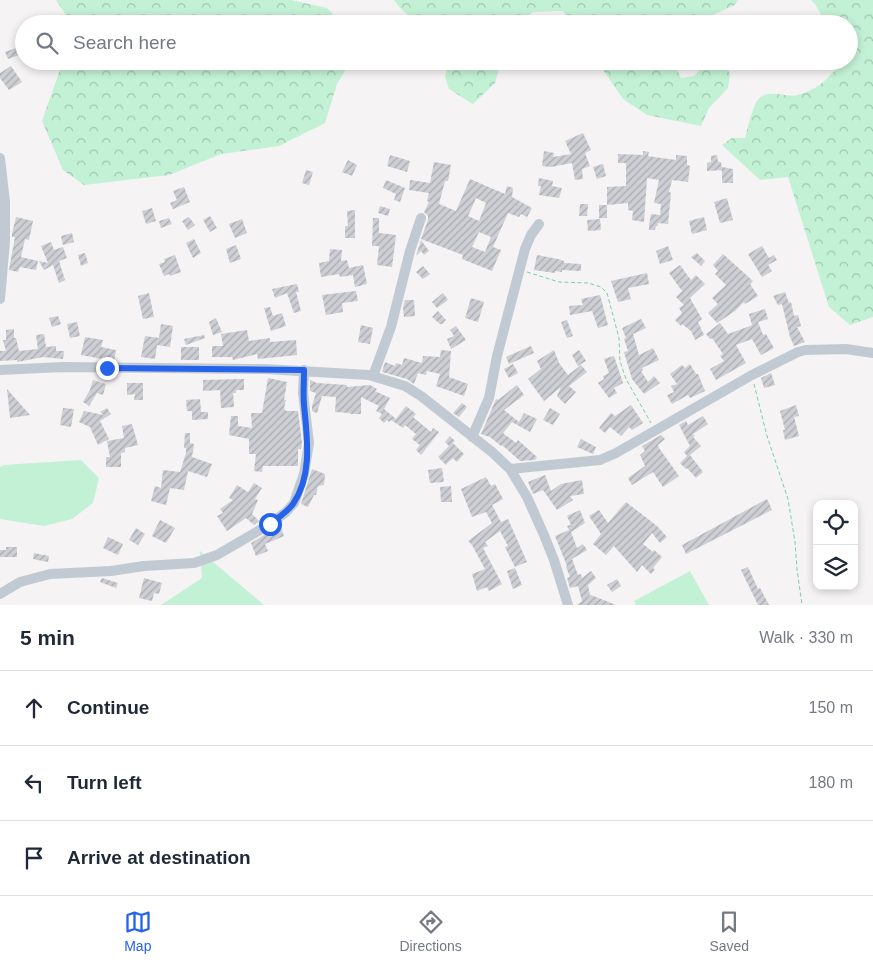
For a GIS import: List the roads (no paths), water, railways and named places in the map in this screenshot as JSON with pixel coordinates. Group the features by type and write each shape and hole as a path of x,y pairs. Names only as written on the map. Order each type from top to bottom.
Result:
{"street":[{"path":"0,158 5,202 5,241 0,299"},
{"path":"373,376 391,327 410,251 422,218"},
{"path":"472,437 489,398 497,356 520,267 531,235 540,224"},
{"path":"510,469 600,460 616,454 752,375 789,356 806,350 846,350 873,353"},
{"path":"0,370 63,367 304,370 373,376 405,386 421,396 492,452 510,469 527,497 544,535 568,605"},
{"path":"0,594 20,582 50,574 194,564 217,555 270,524 286,512 294,503 304,474 308,444 304,370"}]}
